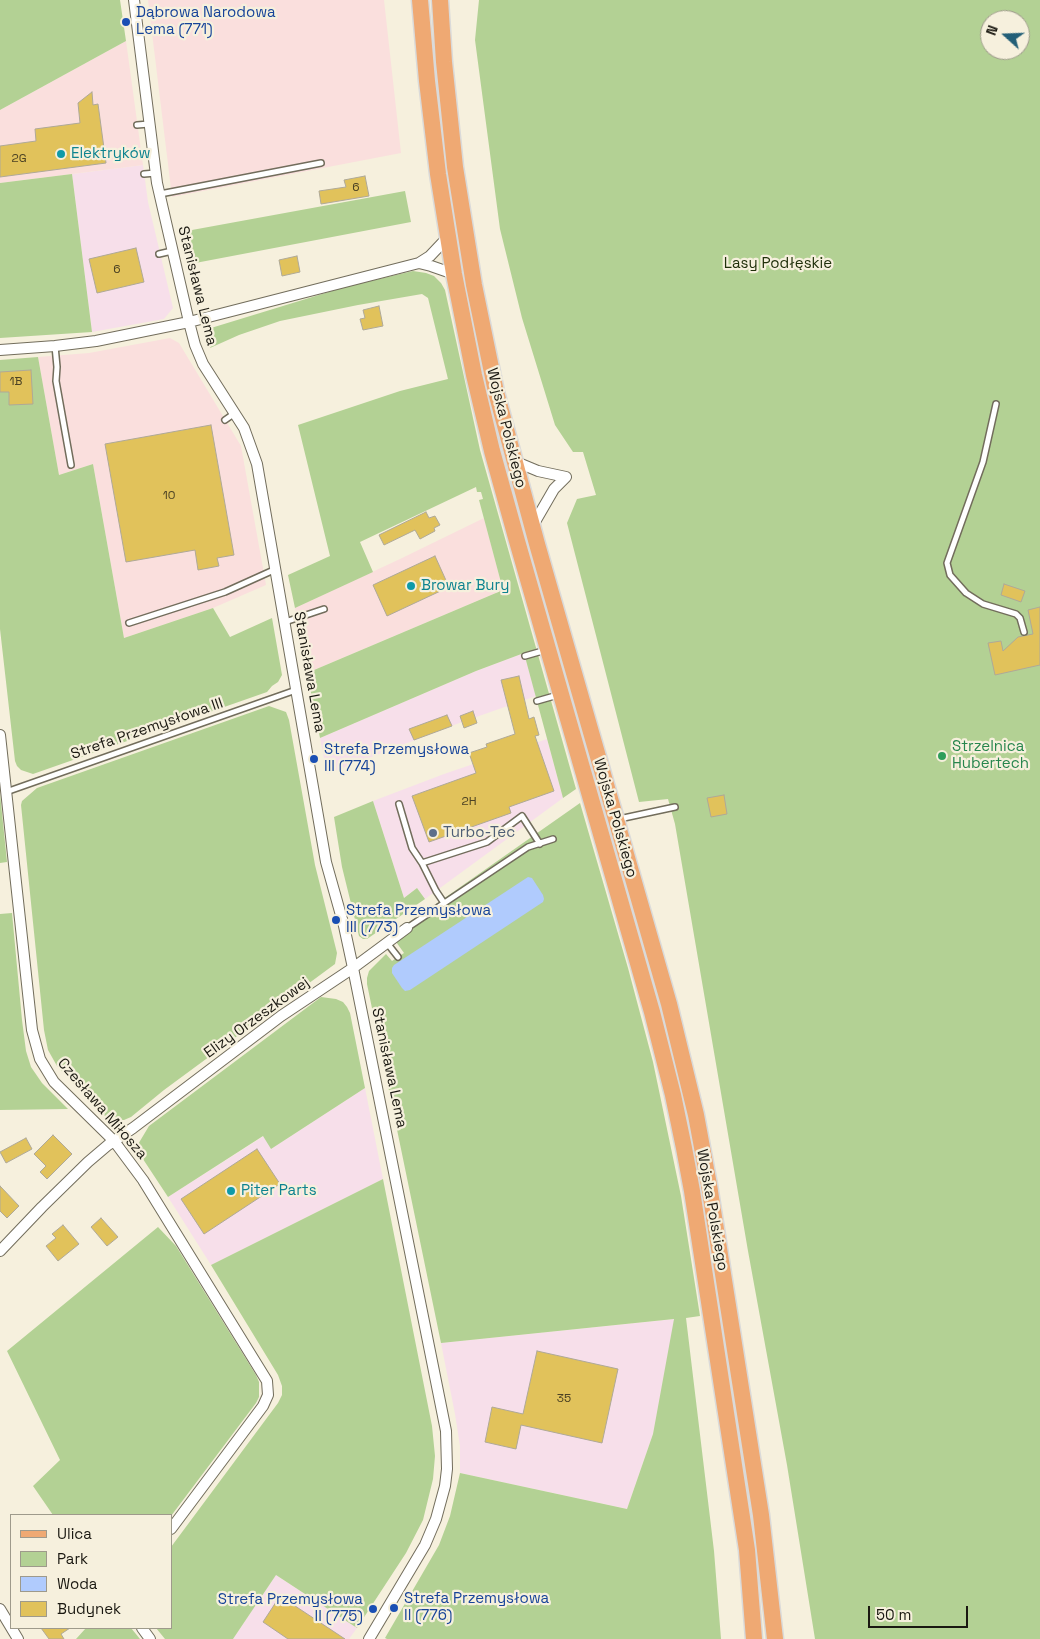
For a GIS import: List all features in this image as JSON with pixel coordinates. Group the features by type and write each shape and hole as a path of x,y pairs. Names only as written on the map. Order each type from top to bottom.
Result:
{"main road":[{"name":"Wojska Polskiego","path":"420,0 432,126 448,237 468,349 483,414 548,649 652,1012 684,1148 694,1200 746,1541 752,1591 754,1639"},
{"name":"Wojska Polskiego","path":"440,0 451,126 467,241 496,392 532,528 677,1036 696,1115 709,1185 761,1515 775,1639"}],"street":[{"name":"Stanisława Lema","path":"134,0 156,173 189,322 195,344 204,364 236,412 250,440 258,464 326,862 344,926 353,968 443,1413 447,1455 445,1486 436,1519 431,1533 369,1639"},
{"path":"0,350 96,341 189,322 419,263 430,256 448,237"},
{"path":"419,263 454,274"},
{"path":"514,461 542,472 566,477 554,489 532,528"},
{"name":"Czesława Miłosza","path":"0,735 32,1030 40,1059 54,1082 114,1141 133,1166 264,1374 268,1385 268,1394 263,1406 172,1528"},
{"name":"Elizy Orzeszkowej","path":"0,1251 88,1162 114,1141 289,1011 353,968 407,928"},
{"path":"0,1609 10,1626"}],"lane":[{"path":"137,125 150,124"},
{"path":"160,194 321,164"},
{"path":"144,174 156,173"},
{"path":"160,254 172,251"},
{"path":"55,346 58,366 56,381 71,465"},
{"path":"996,404 983,462 947,564 950,575 966,593 983,604 1016,614 1020,618 1024,632"},
{"path":"225,420 236,412"},
{"path":"129,623 224,592 276,569"},
{"path":"285,622 324,609"},
{"path":"525,656 548,649"},
{"name":"Strefa Przemysłowa III","path":"6,792 297,690"},
{"path":"537,701 561,694"},
{"path":"399,804 412,848 444,903"},
{"path":"616,820 675,807"},
{"path":"422,863 487,842 522,816 540,844"},
{"name":"Elizy Orzeszkowej","path":"407,928 528,847 553,839"},
{"path":"387,942 398,957"}],"shaded area":[{"path":"148,0 384,0 401,153 172,197"},
{"path":"126,41 143,165 0,183 0,110"},
{"path":"143,165 148,202 173,308 164,319 92,332 72,174"},
{"path":"170,338 179,343 241,446 266,585 213,608 124,638 93,464 59,475 38,357 89,353"},
{"path":"484,518 503,590 307,673 295,608"},
{"path":"524,653 536,696 462,722 327,774 320,738 476,671"},
{"name":"Turbo-Tec","path":"547,739 563,798 425,899 417,888 404,898 373,801 444,774"},
{"path":"365,1088 383,1179 211,1265 168,1197 264,1136 271,1149"},
{"path":"675,1319 653,1434 627,1509 460,1473 460,1446 441,1343"},
{"path":"276,1575 357,1628 349,1639 233,1639"}],"green space":[{"path":"0,0 120,0 126,41 0,110"},
{"name":"Lasy Podłęskie","path":"479,0 1040,0 1040,1639 815,1639 787,1465 748,1251 675,824 668,799 639,802 567,523 577,499 596,495 583,452 573,452 555,425 522,318 500,229 475,40"},
{"path":"72,174 92,332 0,338 0,183"},
{"path":"405,191 411,222 190,264 181,232"},
{"path":"413,271 434,276 445,290 480,450 576,789 563,798 524,653 476,671 320,738 307,673 503,590 479,500 483,499 481,492 477,492 476,487 360,542 373,572 295,608 288,575 330,556 298,425 400,391 448,379 428,298 422,294 280,321 239,335 210,348 206,336 211,328 345,287"},
{"path":"38,357 59,475 93,464 124,638 213,608 230,637 272,618 282,675 278,682 267,692 33,774 21,770 15,761 0,629 0,360"},
{"path":"269,706 286,712 289,720 315,865 337,953 335,964 164,1090 131,1117 115,1121 107,1118 57,1066 48,1050 44,1030 22,801 37,788"},
{"path":"0,794 7,862 0,863"},
{"path":"373,801 404,898 417,888 425,899 367,939 363,939 359,936 342,867 334,817"},
{"path":"580,803 653,1062 681,1196 700,1316 686,1318 714,1551 721,1639 387,1639 385,1638 439,1545 450,1516 460,1473 627,1509 653,1434 674,1319 441,1343 367,984 369,971 386,954 392,961 404,953 394,939 399,930"},
{"path":"12,913 26,1051 31,1067 42,1083 68,1109 0,1110 0,914"},
{"path":"321,997 343,1002 350,1013 365,1088 271,1149 263,1136 168,1197 139,1153 137,1146 149,1126"},
{"path":"383,1179 432,1426 435,1456 433,1479 423,1520 406,1553 357,1628 276,1575 233,1639 165,1639 157,1629 172,1629 172,1546 282,1395 282,1386 278,1375 211,1265"},
{"path":"158,1227 176,1246 256,1375 259,1382 259,1397 172,1515 52,1514 33,1486 60,1460 7,1351"},
{"path":"85,1629 132,1629 140,1639 76,1639"}],"water":[{"path":"528,877 532,878 543,895 543,902 410,990 405,991 402,988 392,973 394,965"}],"building":[{"path":"92,92 93,105 98,104 106,163 0,177 0,146 36,141 35,129 80,123 78,103"},
{"path":"365,176 369,196 321,204 319,191 346,187 344,180"},
{"path":"136,248 144,282 97,293 89,259"},
{"path":"297,256 300,272 282,276 279,260"},
{"path":"379,306 383,326 363,330 360,319 365,318 363,310"},
{"path":"31,370 33,404 9,405 9,392 0,392 0,372"},
{"path":"211,425 234,555 217,558 219,566 198,570 195,550 126,562 105,444"},
{"path":"426,512 429,518 435,516 440,525 434,528 435,531 420,539 415,530 384,545 379,535"},
{"name":"Browar Bury","path":"435,556 449,587 387,616 373,585"},
{"path":"1004,584 1025,591 1021,602 1001,595"},
{"path":"1040,607 1040,665 995,675 988,643 1001,641 1003,651 1018,637 1033,634 1028,610"},
{"path":"519,676 529,719 534,717 539,735 535,736 554,791 509,807 511,813 429,842 412,796 476,773 469,753 487,747 486,744 515,734 501,680"},
{"path":"473,711 477,723 464,728 460,716"},
{"path":"447,715 452,726 414,740 409,729"},
{"path":"724,795 727,814 711,817 707,798"},
{"path":"53,1135 72,1154 47,1179 40,1172 46,1166 34,1154"},
{"path":"26,1138 32,1149 6,1163 0,1152"},
{"name":"Piter Parts","path":"257,1149 280,1184 204,1234 181,1199"},
{"path":"0,1186 19,1206 7,1218 0,1211"},
{"path":"101,1218 118,1237 107,1246 91,1227"},
{"path":"63,1225 79,1244 58,1261 46,1246 56,1238 52,1234"},
{"path":"537,1351 618,1369 602,1443 521,1425 516,1449 485,1442 492,1407 523,1414"},
{"path":"280,1596 345,1639 288,1639 263,1622"},
{"path":"42,1629 68,1629 61,1634 64,1639 49,1639"}],"place":[{"name":"Dąbrowa Narodowa Lema (771)","path":"126,22"},
{"name":"Elektryków","path":"61,154"},
{"name":"Browar Bury","path":"411,586"},
{"name":"Strzelnica Hubertech","path":"942,756"},
{"name":"Strefa Przemysłowa III (774)","path":"314,759"},
{"name":"Turbo-Tec","path":"433,833"},
{"name":"Strefa Przemysłowa III (773)","path":"336,920"},
{"name":"Piter Parts","path":"231,1191"},
{"name":"Strefa Przemysłowa II (776)","path":"394,1608"},
{"name":"Strefa Przemysłowa II (775)","path":"373,1609"}]}
